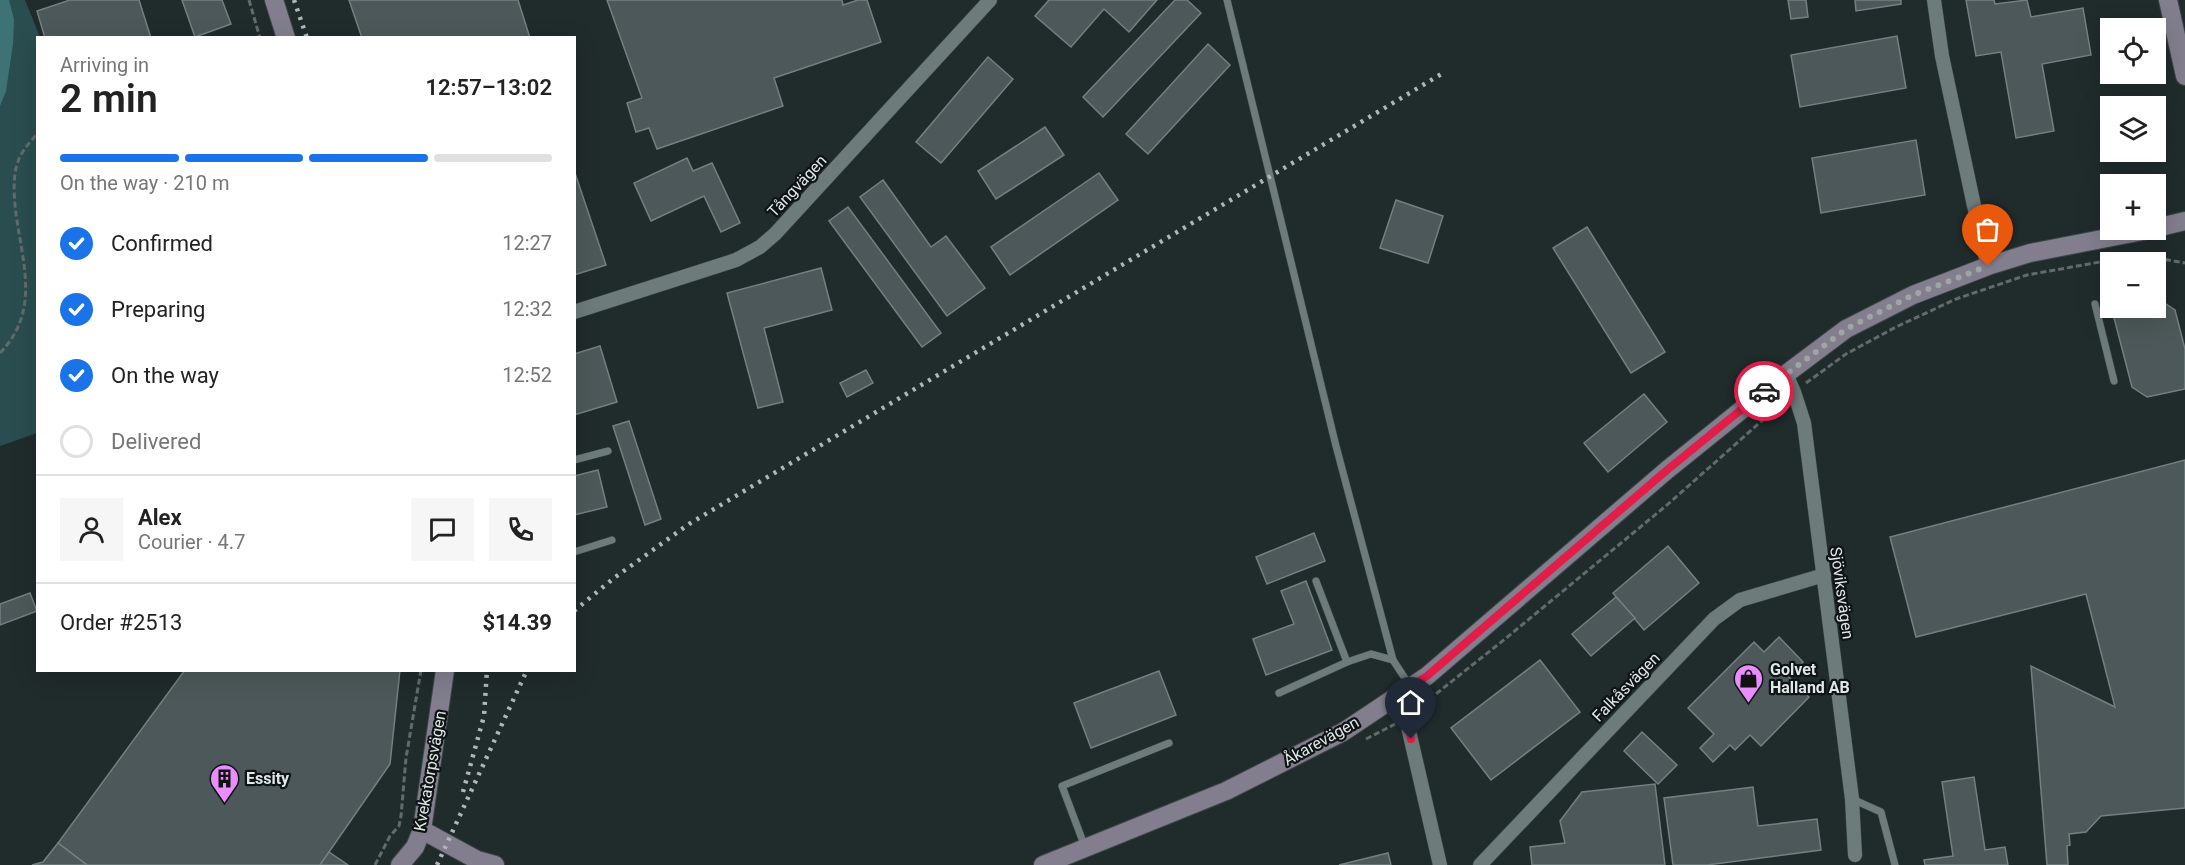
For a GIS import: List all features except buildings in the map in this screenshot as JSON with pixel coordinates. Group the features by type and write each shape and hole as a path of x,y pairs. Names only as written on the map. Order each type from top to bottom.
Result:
{"street":[{"path":"274,0 286,36"},
{"name":"Tångvägen","path":"576,311 736,260 760,247 775,234 990,0"},
{"path":"1934,0 1942,56 1988,266"},
{"path":"2168,0 2185,76"},
{"path":"2166,226 2185,221"},
{"name":"Åkarevägen","path":"1043,865 1236,786 1343,732 1427,676 1667,470 1846,329 1913,295 1988,266 2030,253 2100,239"},
{"name":"Sjöviksvägen","path":"1786,374 1804,423 1852,799 1855,855"},
{"name":"Falkåsvägen","path":"1480,865 1714,619 1740,600 1824,575"},
{"name":"Kvekatorpsvägen","path":"400,865 414,847 422,830 446,672"},
{"path":"1410,687 1406,717 1440,865"},
{"path":"422,830 477,860 495,865"}],"lane":[{"path":"1227,0 1334,434 1393,660 1410,687"},
{"path":"2095,304 2114,381"},
{"path":"576,459 608,451"},
{"path":"576,551 612,540"},
{"path":"1316,580 1347,662"},
{"path":"1279,693 1347,662 1371,654 1393,660"},
{"path":"1085,849 1062,786 1169,743"},
{"path":"1852,799 1881,812 1895,865"}],"path":[{"path":"249,0 259,36"},
{"path":"0,353 10,343 20,326 25,305 26,279 14,200 15,181 18,160 36,136"},
{"path":"1364,740 1406,717 1505,639 1666,505 1794,392 1846,354 1956,299 2027,275 2128,257 2156,258 2185,263"},
{"path":"375,865 390,836 399,826 406,758 421,672"}],"shaded area":[{"path":"0,0 25,0 40,36 36,36 36,433 0,446"},
{"path":"0,0 9,0 14,19 6,91 0,106"}],"railway":[{"path":"294,0 306,36"},
{"path":"576,609 614,578 689,524 1443,73"},
{"path":"463,792 484,716 487,672"},
{"path":"437,865 526,672"}],"way so far":[{"path":"1764,391 1846,329 1913,295 1988,266"}],"place":[{"name":"Golvet Halland AB","path":"1749,704"},
{"name":"Essity","path":"225,804"}],"route":[{"path":"1411,739 1406,717 1410,687 1427,676 1667,470 1764,391"}]}
